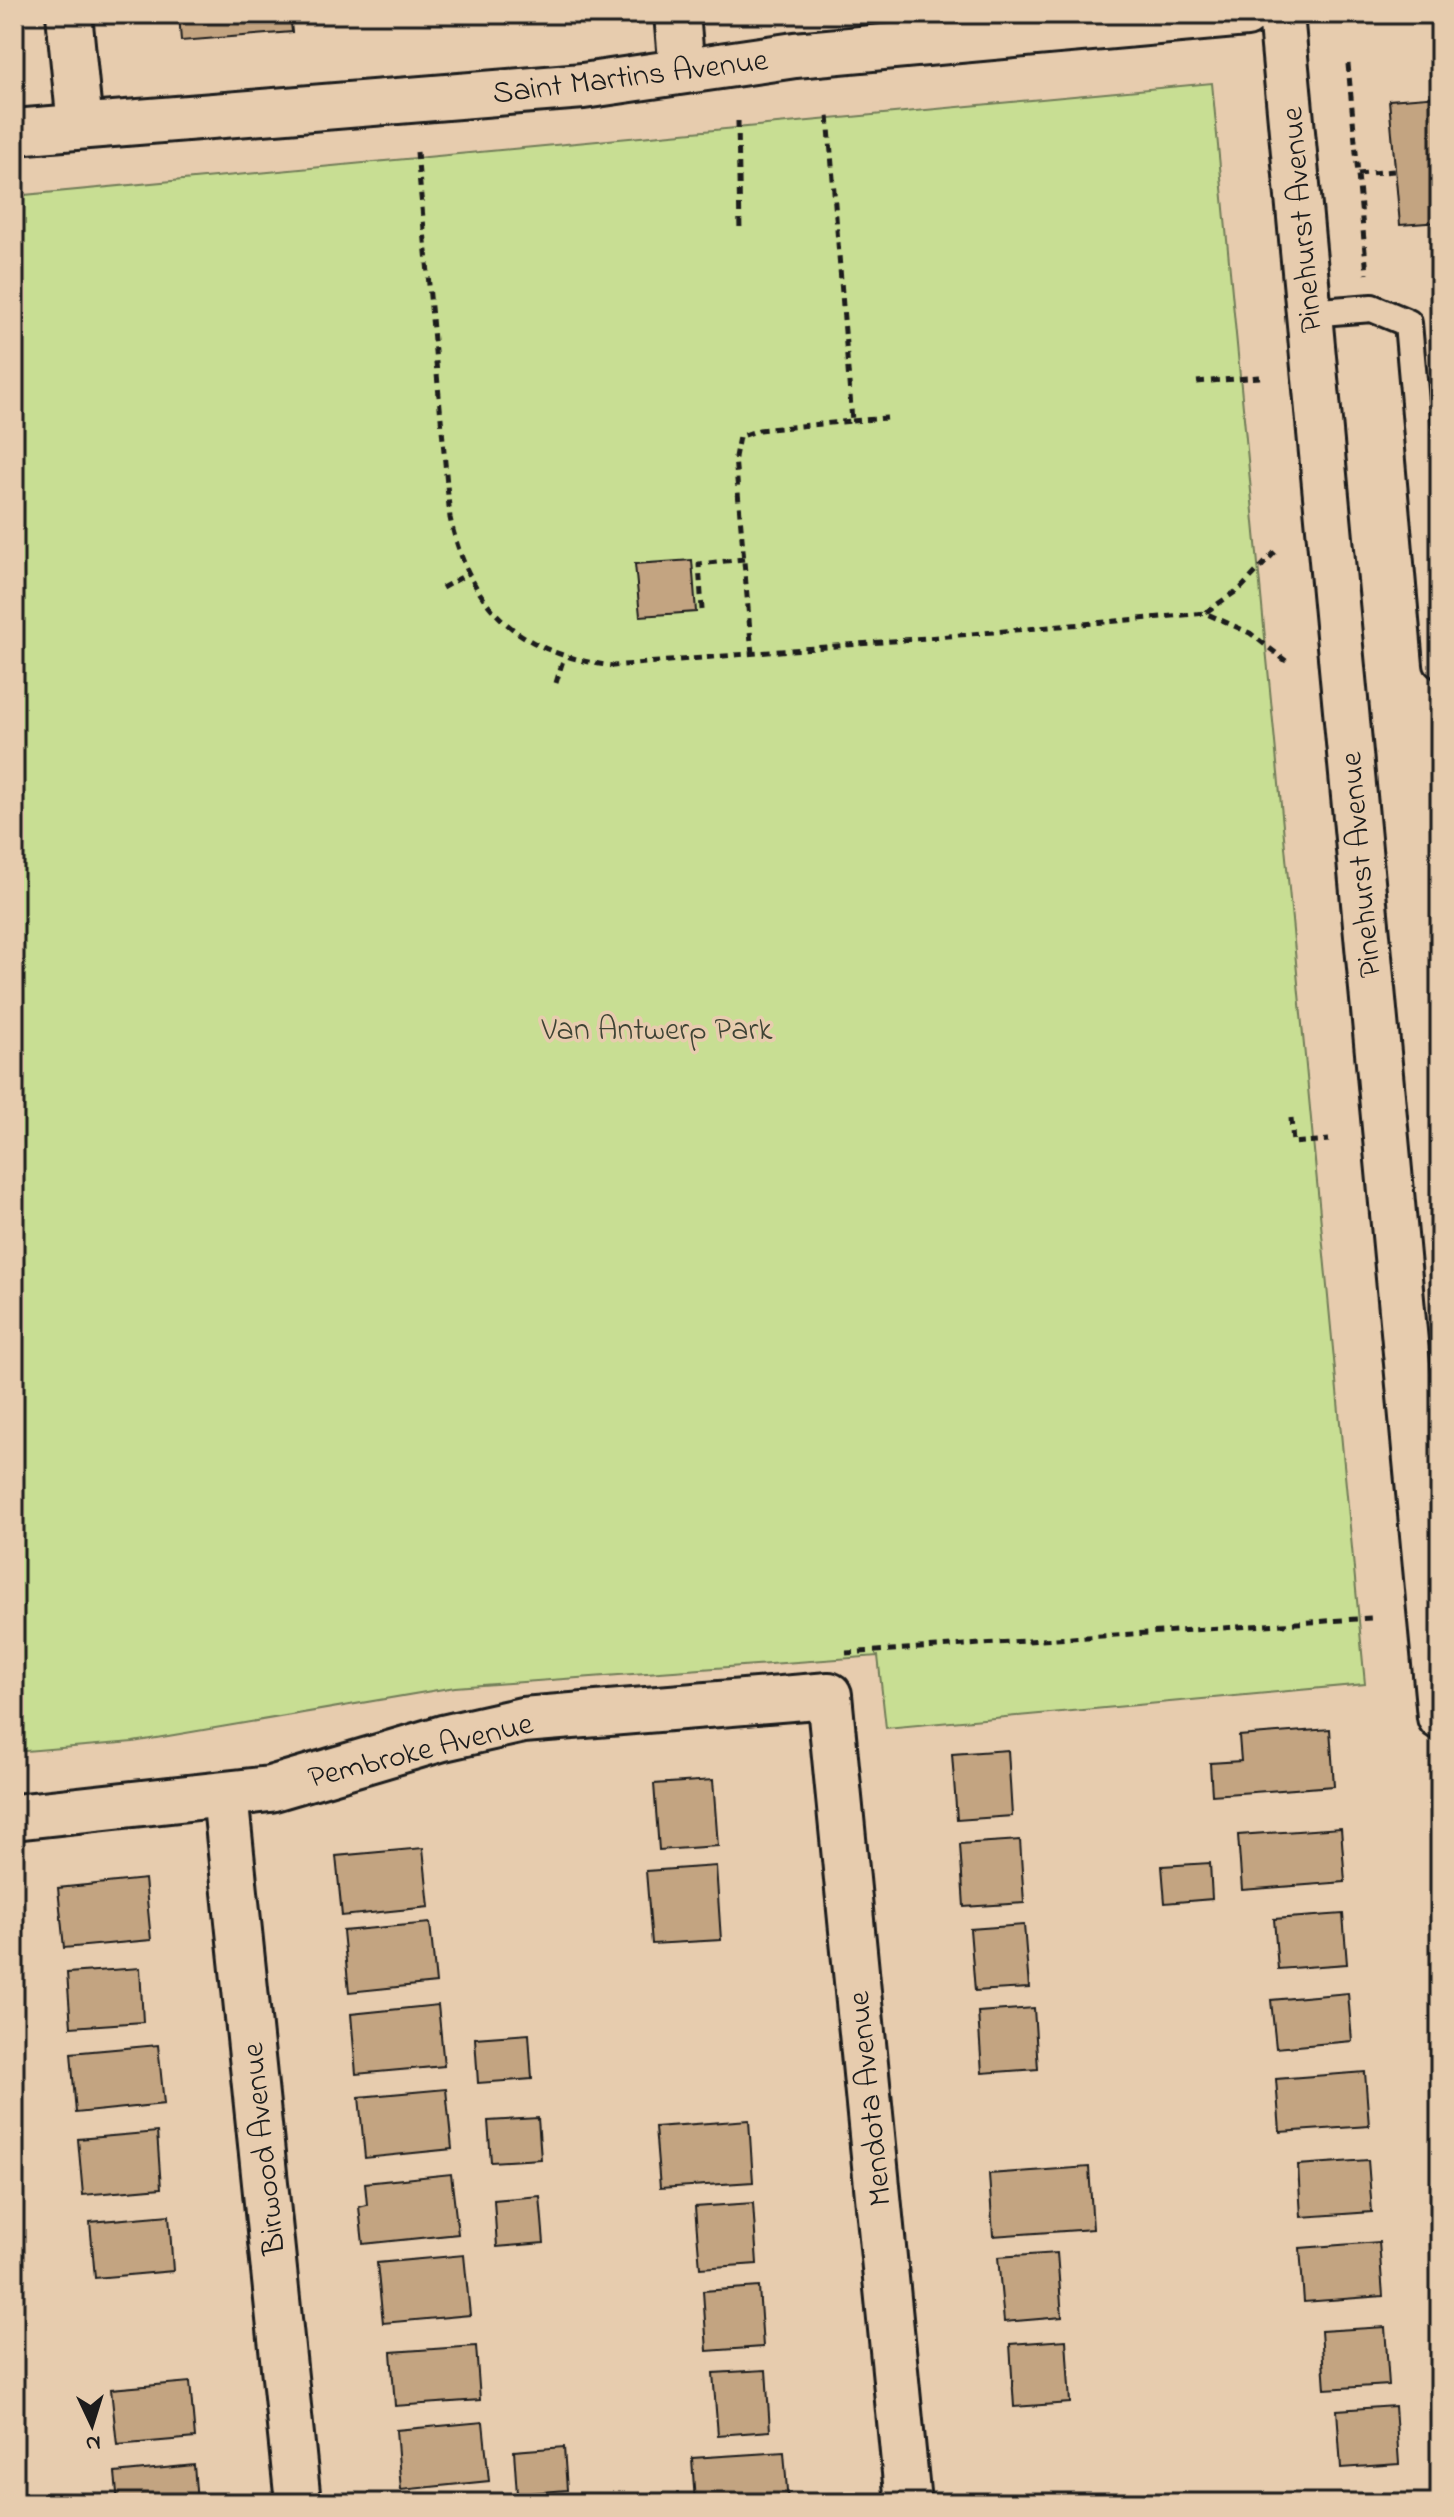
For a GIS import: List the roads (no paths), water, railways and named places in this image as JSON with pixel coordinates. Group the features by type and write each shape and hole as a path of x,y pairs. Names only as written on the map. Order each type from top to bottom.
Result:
{"street":[{"path":"69,14 80,126"},
{"path":"677,14 682,71"},
{"name":"Saint Martins Avenue","path":"14,132 583,86 962,37 1246,14"},
{"name":"Pinehurst Avenue","path":"1281,14 1308,313 1423,1368 1440,1717"},
{"name":"Pembroke Avenue","path":"14,1817 270,1789 443,1738 523,1720 829,1695"},
{"name":"Mendota Avenue","path":"829,1695 908,2503"},
{"name":"Birwood Avenue","path":"225,1795 298,2503"}],"lane":[{"path":"1308,313 1372,308 1408,323 1438,664"}],"park label":[{"name":"Van Antwerp Park","path":"657,1028"}]}
